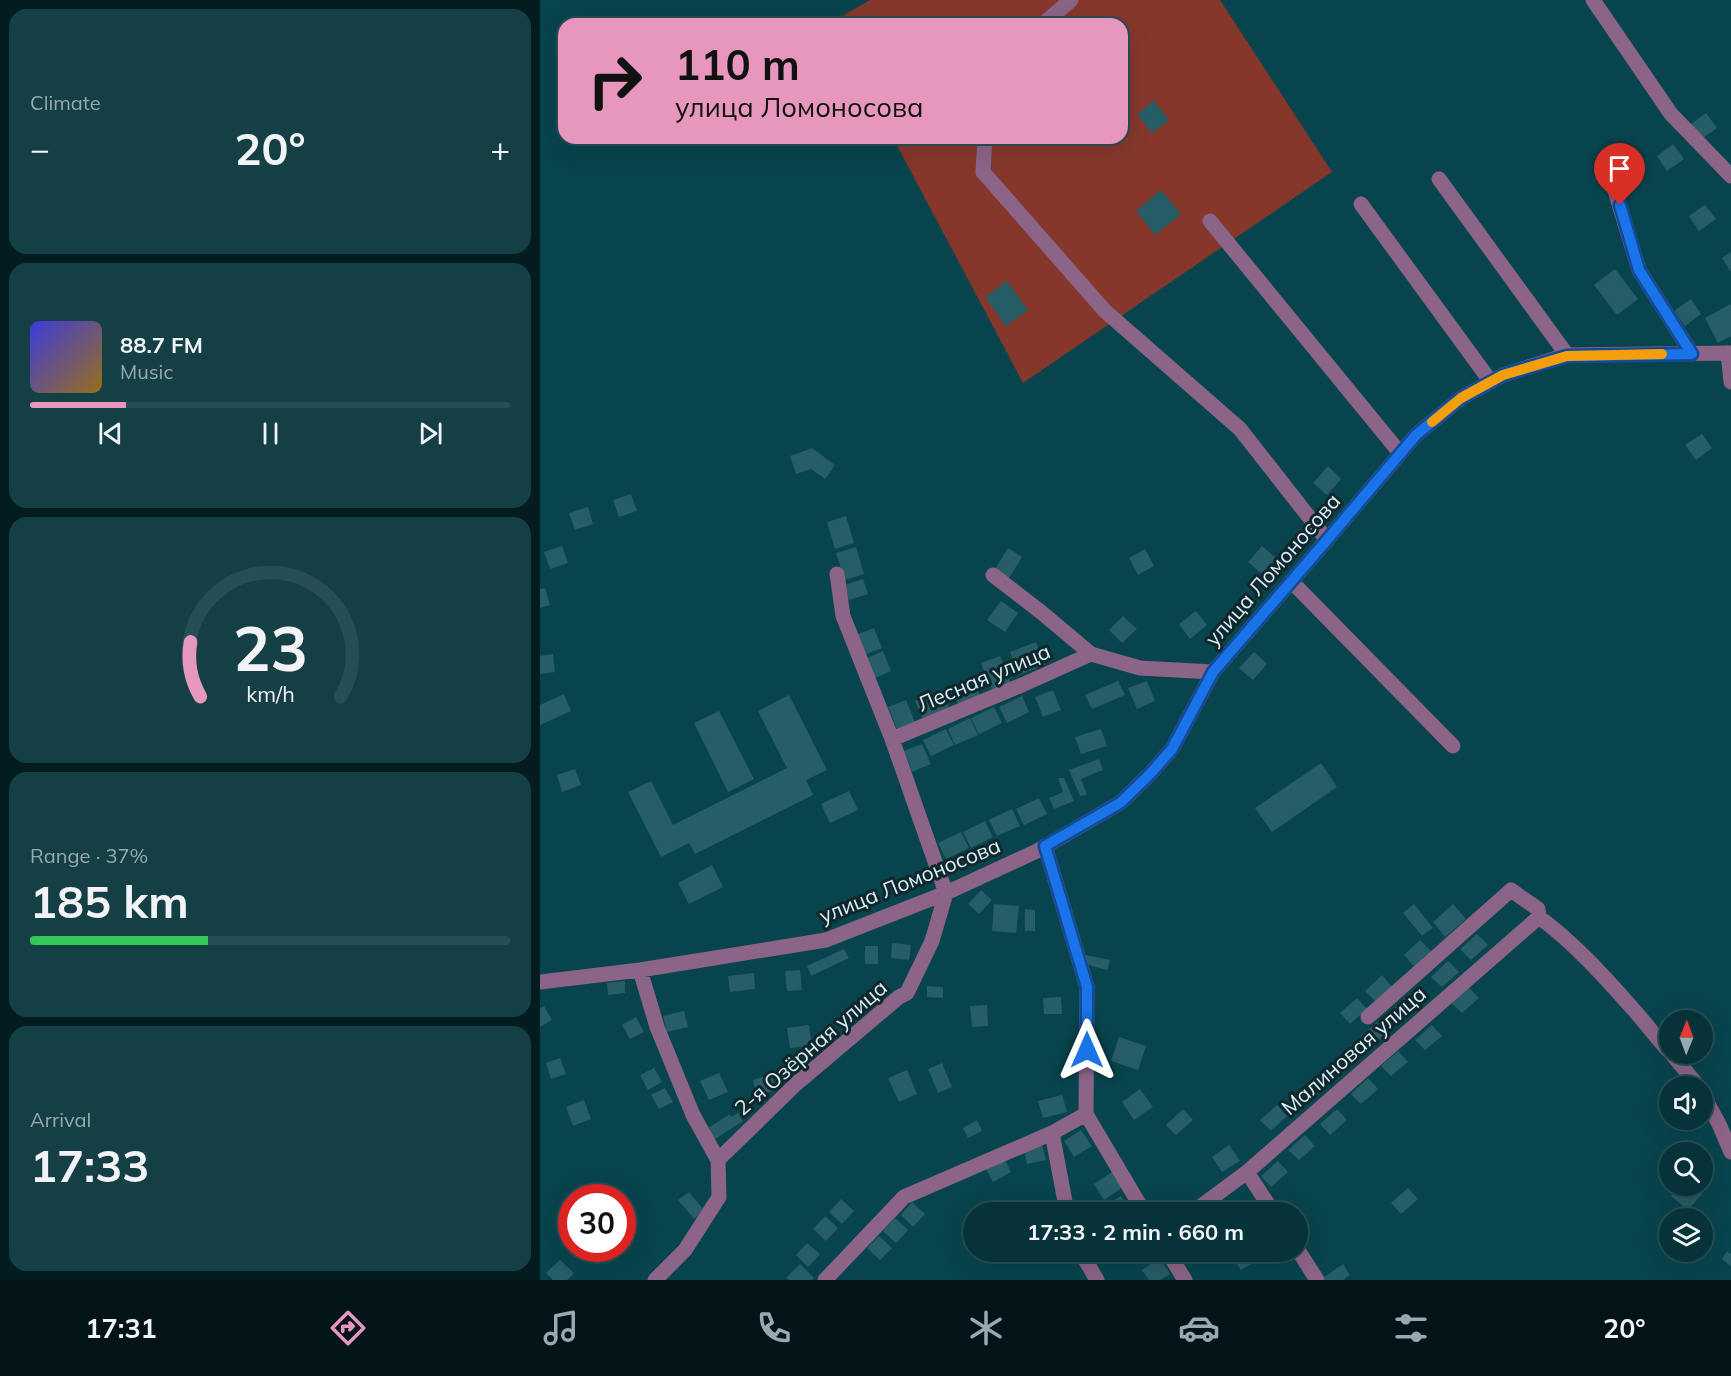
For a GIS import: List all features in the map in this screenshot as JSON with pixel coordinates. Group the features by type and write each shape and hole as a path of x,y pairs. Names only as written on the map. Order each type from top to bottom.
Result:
{"street":[{"path":"1050,18 1071,0"},
{"path":"1593,0 1671,114 1731,176"},
{"path":"985,144 983,172 1105,311 1240,429 1327,540"},
{"path":"1439,179 1567,356"},
{"path":"1613,184 1639,270 1692,354"},
{"path":"1361,204 1491,382"},
{"path":"1210,221 1400,453"},
{"path":"1729,353 1731,382"},
{"name":"улица Ломоносова","path":"540,982 640,970 826,940 946,893 1045,846 1120,803 1150,774 1172,749 1213,672 1416,435 1461,398 1503,375 1567,356 1729,353"},
{"path":"837,573 843,616 892,739 946,893"},
{"path":"993,575 1091,654 1140,668 1213,672"},
{"path":"1291,581 1453,746"},
{"name":"Лесная улица","path":"892,739 1022,686 1091,654"},
{"path":"1045,846 1087,987 1086,1114 1138,1202"},
{"path":"1368,1017 1510,890 1538,909 1539,917 1564,936 1634,1010 1659,1041"},
{"name":"2-я Озёрная улица","path":"718,1160 796,1084 899,997 907,993 932,941 946,893"},
{"name":"Малиновая улица","path":"1207,1202 1248,1172 1539,917"},
{"path":"640,970 657,1027 693,1115 718,1160 719,1197 685,1250 655,1280"},
{"path":"1680,1064 1690,1076"},
{"path":"1713,1113 1731,1152"},
{"path":"825,1280 904,1197 1052,1133 1086,1114"},
{"path":"1052,1133 1065,1202"},
{"path":"1248,1172 1267,1202"},
{"path":"1086,1262 1097,1280"},
{"path":"1174,1262 1185,1280"},
{"path":"1306,1262 1317,1280"}],"shaded area":[{"path":"870,0 1220,0 1332,172 1023,383 896,144 1128,144 1128,18 839,18"}],"building":[{"path":"1154,101 1169,120 1152,133 1137,114"},
{"path":"1706,113 1717,128 1700,140 1690,125"},
{"path":"1673,144 1684,159 1667,171 1657,156"},
{"path":"1161,190 1181,214 1155,235 1136,211"},
{"path":"1705,205 1716,219 1699,231 1689,216"},
{"path":"1731,252 1731,272 1722,258"},
{"path":"1615,269 1638,299 1617,315 1594,285"},
{"path":"1007,281 1028,310 1006,326 985,297"},
{"path":"1691,299 1701,314 1685,326 1674,311"},
{"path":"1731,304 1731,336 1718,343 1705,318"},
{"path":"1702,434 1712,448 1696,460 1685,445"},
{"path":"812,448 835,465 825,479 811,469 796,474 790,456"},
{"path":"1328,466 1341,479 1327,495 1313,483"},
{"path":"631,494 637,511 619,517 613,500"},
{"path":"588,507 593,524 575,530 569,513"},
{"path":"846,516 854,543 835,549 827,522"},
{"path":"562,546 568,563 550,569 544,552"},
{"path":"1262,546 1276,558 1262,574 1248,562"},
{"path":"856,547 864,574 845,580 836,553"},
{"path":"1008,548 1022,557 1009,578 995,569"},
{"path":"1145,549 1154,566 1138,575 1129,558"},
{"path":"863,579 868,594 849,600 844,585"},
{"path":"545,588 550,605 540,608 540,589"},
{"path":"1001,601 1018,613 1005,632 987,620"},
{"path":"1196,611 1207,625 1190,639 1179,624"},
{"path":"1123,616 1137,629 1122,643 1109,630"},
{"path":"874,628 882,648 864,655 856,635"},
{"path":"1036,642 1045,665 1019,675 1010,652"},
{"path":"883,651 891,671 873,679 865,659"},
{"path":"1254,652 1267,664 1253,680 1239,668"},
{"path":"553,654 555,672 540,674 540,656"},
{"path":"1000,656 1011,683 992,690 981,663"},
{"path":"972,677 980,695 958,704 951,686"},
{"path":"1118,681 1125,695 1092,709 1085,695"},
{"path":"1147,681 1155,701 1137,709 1128,688"},
{"path":"941,690 949,708 923,719 915,701"},
{"path":"1053,690 1061,710 1043,717 1035,697"},
{"path":"564,694 571,711 540,725 540,705"},
{"path":"789,695 827,770 806,780 813,795 695,854 689,843 661,857 628,792 651,781 673,825 787,768 758,711"},
{"path":"1022,696 1029,712 1007,723 999,707"},
{"path":"906,700 915,722 897,729 888,707"},
{"path":"994,707 1002,723 979,734 971,718"},
{"path":"719,711 754,779 728,792 694,723"},
{"path":"970,718 978,735 955,745 948,729"},
{"path":"946,729 954,745 931,756 923,740"},
{"path":"1101,729 1107,746 1081,754 1075,737"},
{"path":"922,744 931,764 912,772 904,751"},
{"path":"1099,759 1103,770 1081,779 1087,795 1080,796 1069,770"},
{"path":"1321,763 1337,787 1272,832 1255,808"},
{"path":"575,769 581,785 562,792 557,775"},
{"path":"1058,778 1064,778 1074,801 1054,809 1049,798 1063,792"},
{"path":"849,791 858,810 830,823 821,804"},
{"path":"1039,798 1047,814 1024,825 1016,809"},
{"path":"1012,809 1020,826 997,836 989,820"},
{"path":"985,821 993,837 971,848 963,832"},
{"path":"961,832 969,848 946,859 938,843"},
{"path":"712,865 723,887 689,904 678,883"},
{"path":"981,890 992,900 979,914 968,904"},
{"path":"994,904 1019,906 1016,933 992,931"},
{"path":"1414,904 1433,928 1422,936 1403,913"},
{"path":"1453,904 1466,919 1445,937 1433,922"},
{"path":"1025,909 1035,910 1035,931 1025,931"},
{"path":"1477,934 1488,945 1471,960 1460,949"},
{"path":"1420,940 1431,951 1414,966 1404,955"},
{"path":"892,943 911,945 909,960 891,958"},
{"path":"865,946 878,946 878,964 865,964"},
{"path":"844,949 849,958 811,976 807,966"},
{"path":"1086,955 1110,960 1107,970 1084,964"},
{"path":"1448,961 1459,972 1442,987 1431,977"},
{"path":"800,970 802,990 787,991 785,971"},
{"path":"754,973 755,989 730,992 728,976"},
{"path":"1382,975 1392,987 1375,1001 1365,991"},
{"path":"625,981 625,993 608,995 607,983"},
{"path":"927,986 943,987 943,998 927,997"},
{"path":"1468,987 1479,998 1462,1013 1451,1003"},
{"path":"1409,995 1419,1006 1402,1021 1392,1010"},
{"path":"1061,997 1062,1014 1044,1014 1043,998"},
{"path":"1357,998 1367,1009 1350,1024 1340,1013"},
{"path":"987,1005 988,1026 972,1027 970,1006"},
{"path":"544,1006 552,1020 540,1027 540,1008"},
{"path":"684,1011 688,1027 667,1032 663,1016"},
{"path":"636,1017 644,1032 630,1039 622,1025"},
{"path":"1377,1022 1387,1033 1370,1048 1360,1038"},
{"path":"809,1025 812,1046 790,1048 787,1028"},
{"path":"1432,1025 1442,1036 1425,1050 1415,1040"},
{"path":"1119,1037 1146,1046 1138,1070 1111,1061"},
{"path":"1398,1051 1408,1062 1391,1076 1381,1066"},
{"path":"1338,1057 1349,1068 1332,1082 1321,1072"},
{"path":"560,1058 566,1074 551,1079 546,1063"},
{"path":"942,1063 952,1087 938,1093 928,1069"},
{"path":"654,1068 662,1082 648,1090 640,1075"},
{"path":"907,1070 917,1094 899,1102 888,1078"},
{"path":"719,1073 728,1092 709,1100 700,1081"},
{"path":"771,1074 776,1090 757,1096 753,1080"},
{"path":"1368,1078 1378,1089 1361,1104 1351,1094"},
{"path":"1312,1079 1322,1090 1305,1105 1295,1095"},
{"path":"665,1088 673,1102 659,1109 651,1095"},
{"path":"1140,1089 1153,1107 1134,1120 1122,1102"},
{"path":"1062,1095 1067,1112 1043,1118 1038,1101"},
{"path":"584,1100 591,1119 573,1126 566,1107"},
{"path":"1277,1105 1287,1116 1271,1131 1260,1120"},
{"path":"1183,1109 1193,1120 1176,1135 1166,1125"},
{"path":"1337,1109 1347,1120 1330,1135 1320,1124"},
{"path":"738,1113 743,1121 715,1139 708,1128 730,1114 731,1117"},
{"path":"977,1120 982,1131 968,1138 963,1128"},
{"path":"1081,1130 1092,1146 1074,1157 1064,1141"},
{"path":"1305,1135 1315,1146 1299,1160 1288,1150"},
{"path":"1042,1145 1046,1160 1027,1164 1024,1149"},
{"path":"1229,1145 1240,1161 1222,1172 1212,1157"},
{"path":"1004,1158 1011,1172 993,1182 986,1169"},
{"path":"1278,1161 1288,1172 1271,1187 1261,1176"},
{"path":"1112,1172 1122,1188 1104,1200 1094,1184"},
{"path":"1408,1188 1418,1199 1401,1214 1391,1203"},
{"path":"689,1192 704,1210 694,1219 678,1200"},
{"path":"1121,1196 1125,1202 1111,1202"},
{"path":"1671,1196 1700,1196 1690,1208 1686,1208"},
{"path":"841,1199 854,1211 842,1224 829,1212"},
{"path":"912,1202 925,1214 913,1227 901,1215"},
{"path":"825,1216 838,1228 826,1241 813,1229"},
{"path":"895,1218 908,1230 896,1243 883,1231"},
{"path":"879,1236 892,1248 880,1260 867,1248"},
{"path":"807,1243 820,1254 808,1267 796,1255"},
{"path":"1727,1251 1731,1254 1731,1266 1722,1259"},
{"path":"558,1262 562,1262 574,1273 567,1280 553,1280 546,1273"},
{"path":"1154,1262 1162,1262 1170,1274 1160,1280 1149,1280 1142,1270"},
{"path":"1236,1262 1254,1262 1241,1270"},
{"path":"800,1264 814,1278 812,1280 786,1278"},
{"path":"1343,1264 1350,1275 1343,1280 1323,1278"}],"slow traffic":[{"path":"1432,422 1461,398 1503,375 1567,356 1662,354"}],"route":[{"path":"1087,1050 1087,987 1045,846 1120,803 1150,774 1172,749 1213,672 1416,435 1461,398 1503,375 1567,356 1692,354 1639,270 1620,205"}]}
